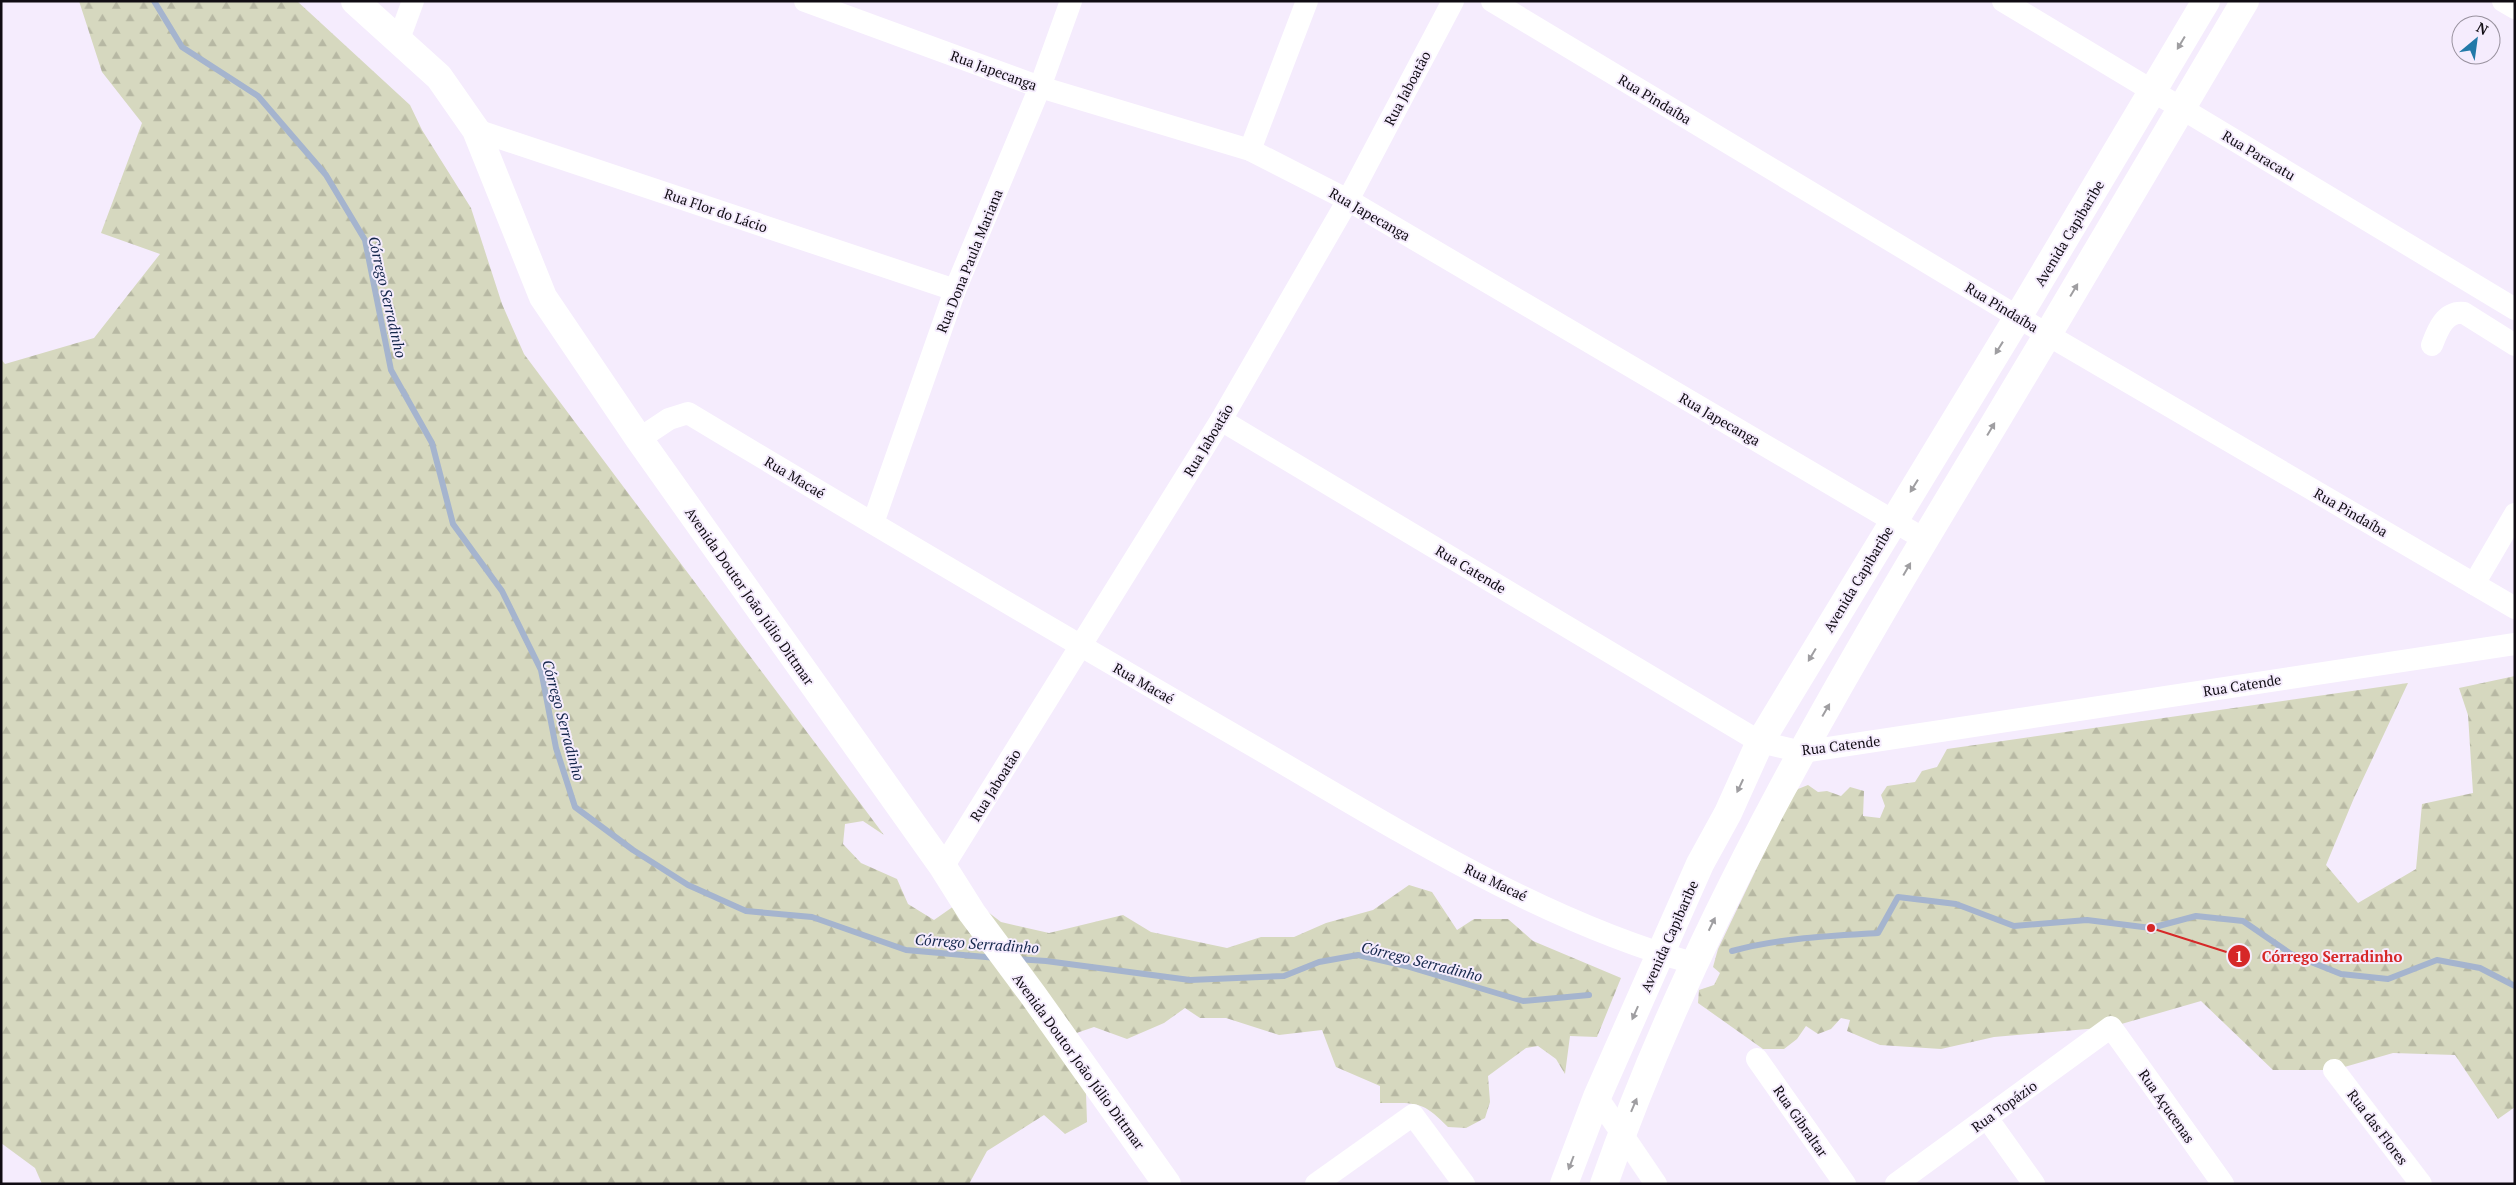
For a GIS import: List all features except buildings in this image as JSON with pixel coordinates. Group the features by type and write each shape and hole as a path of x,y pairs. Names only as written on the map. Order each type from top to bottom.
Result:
{"main road":[{"name":"Avenida Doutor João Júlio Dittmar","path":"355,1 439,77 476,130 543,297 638,439 943,867 972,913 1167,1184"},
{"name":"Avenida Capibaribe","path":"1564,1184 1597,1097 1700,864 1728,813 1760,742 2018,317 2206,1"},
{"path":"1604,1184 1621,1135 1693,963 1734,880 1802,752 1924,539 2048,335 2245,1"}],"street":[{"path":"399,39 413,1"},
{"name":"Rua Japecanga","path":"804,1 1040,87 1250,150 1348,200 1924,539"},
{"name":"Rua Dona Paula Mariana","path":"873,523 955,290 1040,87 1071,1"},
{"path":"1250,150 1307,1"},
{"name":"Rua Jaboatão","path":"943,867 1221,420 1348,200 1452,1"},
{"name":"Rua Pindaíba","path":"1492,1 2048,335 2515,608"},
{"name":"Rua Paracatu","path":"2003,1 2515,309"},
{"path":"2503,1 2515,8"},
{"name":"Rua Flor do Lácio","path":"476,130 955,290"},
{"path":"2432,345 2439,329 2450,315 2456,312 2464,313 2515,345"},
{"name":"Rua Macaé","path":"638,439 669,419 688,413 1081,647 1483,878 1634,945 1693,963"},
{"name":"Rua Catende","path":"1221,420 1760,742 1802,752 2515,644"},
{"path":"2474,584 2515,514"},
{"name":"Rua Topázio","path":"1896,1184 2111,1027"},
{"name":"Rua Açucenas","path":"2111,1027 2223,1184"},
{"name":"Rua Gibraltar","path":"1757,1059 1845,1184"},
{"name":"Rua das Flores","path":"2334,1070 2422,1184"},
{"path":"1597,1097 1656,1184"},
{"path":"1316,1184 1413,1115 1464,1184"},
{"path":"1987,1118 2034,1184"}],"green space":[{"path":"79,1 297,1 410,105 422,130 471,208 502,304 524,354 884,835 863,821 845,824 843,844 861,863 897,879 908,904 934,920 954,906 988,912 1001,922 1049,933 1123,915 1151,932 1227,948 1261,937 1294,937 1326,923 1373,910 1409,885 1432,892 1457,930 1474,919 1508,919 1533,941 1621,978 1597,1037 1570,1036 1565,1074 1556,1059 1538,1046 1526,1048 1488,1076 1490,1102 1485,1118 1466,1128 1448,1127 1431,1112 1418,1105 1410,1103 1380,1103 1380,1086 1336,1067 1322,1030 1279,1035 1226,1018 1200,1018 1185,1008 1164,1023 1127,1039 1094,1027 1062,1038 1086,1093 1087,1122 1065,1134 1044,1115 987,1151 969,1184 42,1184 35,1168 1,1143 1,359 5,364 94,338 160,254 101,233 142,123 102,72"},
{"path":"2515,676 2515,1107 2498,1119 2455,1055 2393,1053 2334,1070 2273,1070 2201,1001 2111,1027 1994,1037 1941,1049 1880,1045 1847,1031 1850,1020 1841,1018 1831,1029 1818,1034 1806,1026 1797,1039 1784,1049 1763,1049 1698,1003 1699,990 1714,985 1720,973 1713,967 1718,949 1789,801 1798,789 1808,785 1818,792 1827,791 1841,796 1850,787 1864,791 1863,816 1880,818 1885,806 1881,795 1887,786 1915,782 1922,771 1937,767 1947,749 2408,683 2354,798 2326,865 2358,903 2416,869 2422,804 2473,793 2468,715 2459,688"}],"waterway":[{"name":"Córrego Serradinho","path":"154,1 182,47 258,96 326,175 365,240 391,370 432,443 453,524 502,591 541,670 556,748 575,807 633,850 688,885 746,911 812,917 906,950 997,958"},
{"name":"Córrego Serradinho","path":"1732,951 1786,940 1878,933 1898,897 1956,904 2014,926 2087,920 2151,928 2196,916 2243,921 2291,954 2341,974 2388,979 2437,960 2480,968 2515,986"},
{"name":"Córrego Serradinho","path":"1016,959 1046,961 1190,980 1284,976 1319,962 1358,955 1406,966 1523,1001 1589,995"}],"place":[{"name":"Córrego Serradinho","path":"2151,928"}]}
